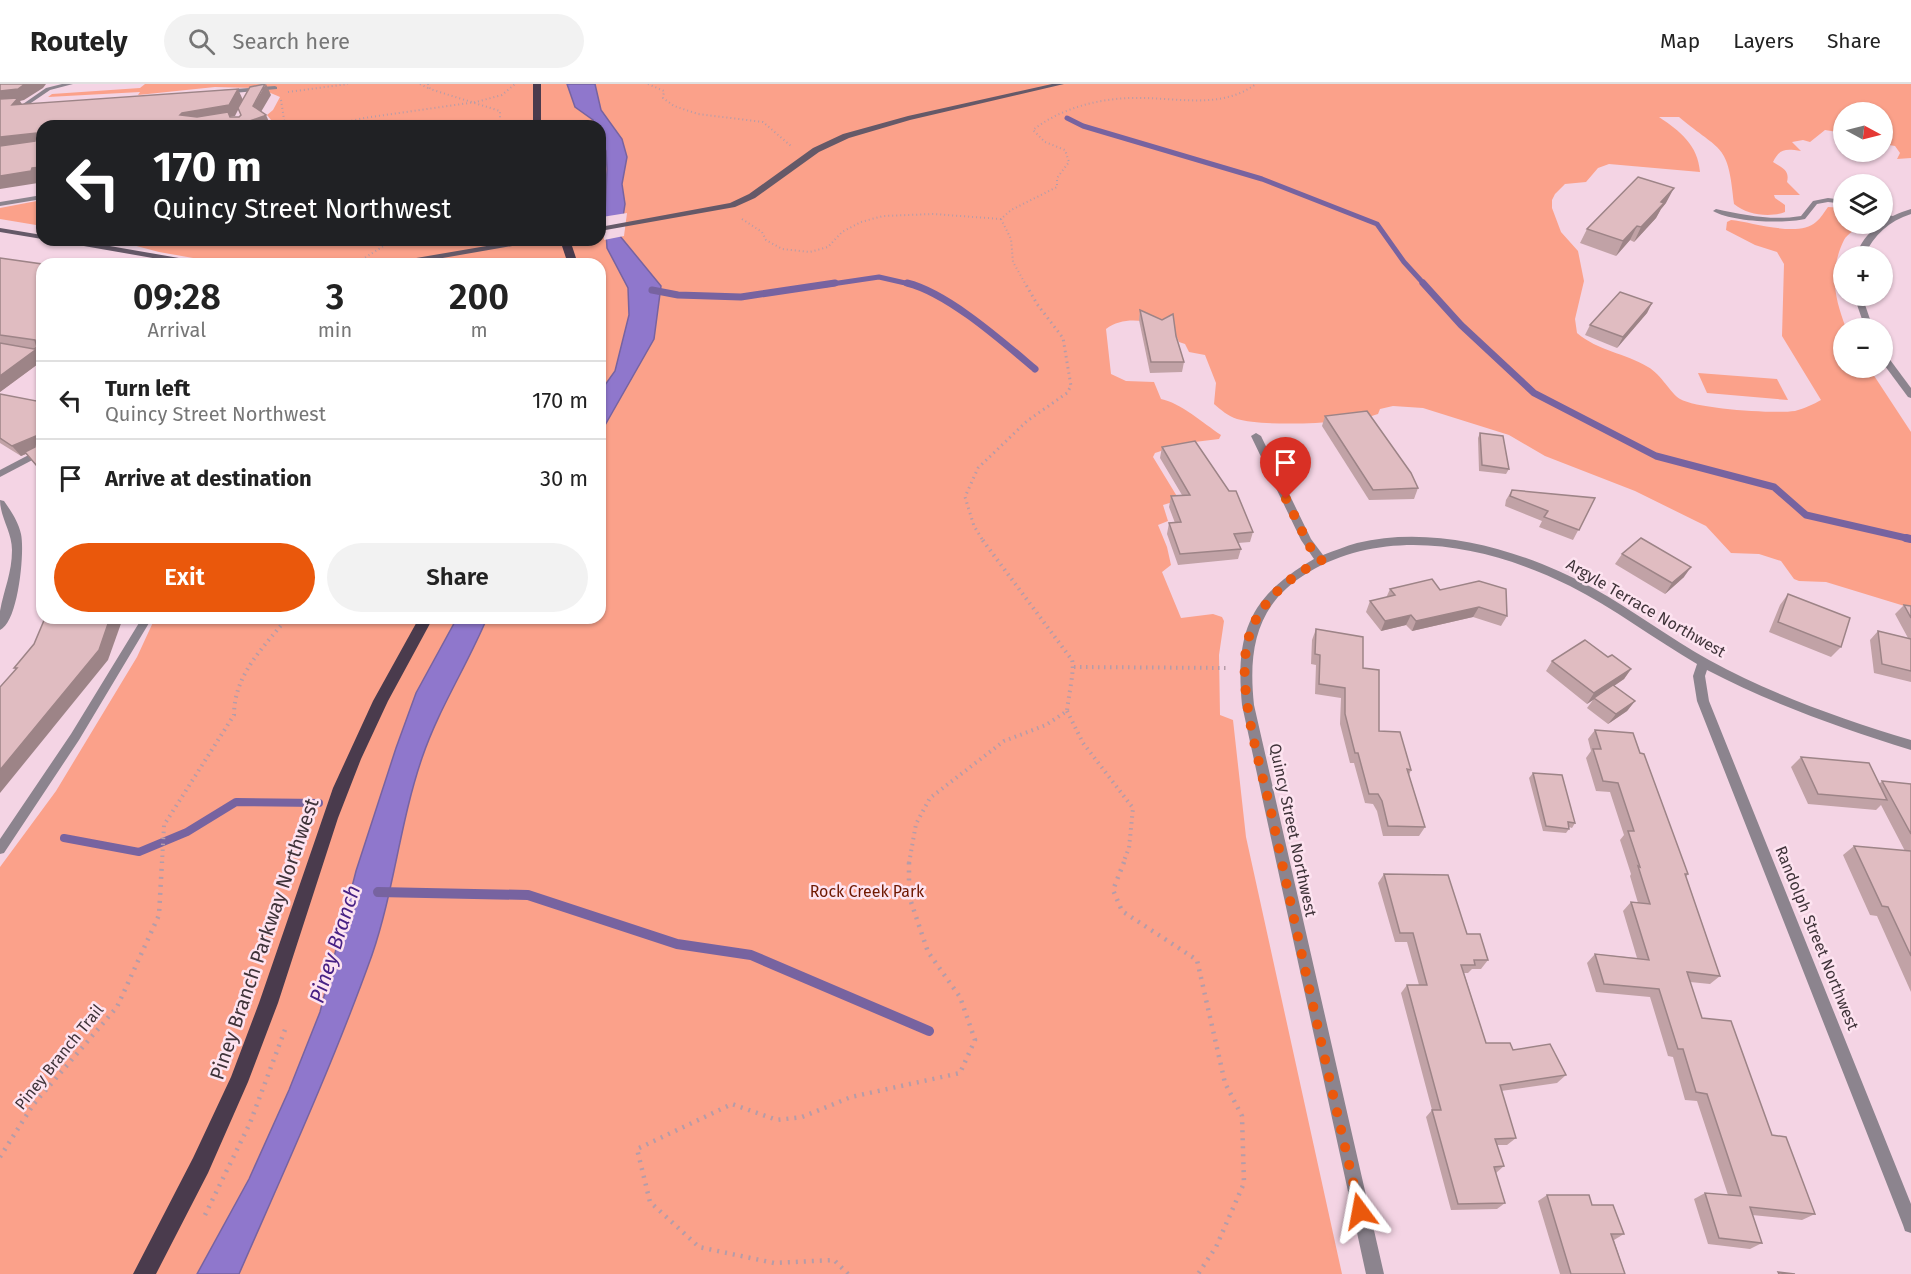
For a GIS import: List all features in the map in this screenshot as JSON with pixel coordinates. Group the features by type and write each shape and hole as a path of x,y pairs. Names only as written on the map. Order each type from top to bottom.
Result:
{"main road":[{"path":"537,84 537,120"},
{"name":"Piney Branch Parkway Northwest","path":"144,1274 195,1177 233,1097 267,1008 319,847 343,784 384,692 423,624"}],"street":[{"path":"606,228 720,208 752,196 803,158 856,132 1061,84"},
{"path":"212,92 252,93 275,88"},
{"path":"17,105 38,104"},
{"path":"0,204 36,198"},
{"path":"1893,218 1911,212"},
{"path":"0,230 36,236"},
{"path":"96,246 167,258"},
{"path":"431,258 501,246"},
{"path":"1893,370 1911,395"},
{"path":"1256,436 1306,540 1322,560"},
{"path":"0,503 8,512 16,533 17,558 13,590 0,626"},
{"name":"Argyle Terrace Northwest","path":"1322,560 1356,548 1408,543 1453,545 1499,554 1543,569 1575,584 1704,663 1807,709 1911,745"},
{"name":"Quincy Street Northwest","path":"1322,560 1283,584 1261,611 1247,644 1245,668 1248,705 1279,851 1375,1274"},
{"name":"Randolph Street Northwest","path":"1704,663 1699,676 1703,701 1911,1225"}],"lane":[{"path":"26,105 48,89 70,84"},
{"path":"1716,211 1744,217 1788,221 1803,218 1815,202 1833,201"},
{"path":"0,474 36,454"},
{"path":"0,849 75,737 143,624"}],"path":[{"path":"286,93 348,84"},
{"path":"420,84 500,111 500,120"},
{"path":"428,84 430,88"},
{"path":"355,120 476,102 502,95 515,84"},
{"path":"648,84 664,91 663,98 675,108 698,116 765,122 793,147"},
{"path":"736,216 762,232 766,240 782,249 810,252 828,247 834,237 874,217 934,213 1001,219 1011,210 1057,187 1057,178 1069,162 1065,150 1044,142 1033,130 1047,118 1072,107 1126,98 1154,97 1186,101 1220,98 1248,92 1256,84"},
{"path":"284,120 280,102 289,86"},
{"path":"1001,219 1011,239 1013,262 1036,304 1063,338 1071,386 1066,393 1027,422 978,468 965,496 974,526 982,540 1072,660 1074,667 1068,688 1067,711 1083,743 1133,808 1129,848 1113,890 1122,911 1197,960 1225,1083 1242,1116 1244,1184 1216,1247 1198,1274"},
{"path":"365,258 384,246"},
{"name":"Piney Branch Trail","path":"0,1157 33,1105 117,1007 159,915 164,825 234,715 232,702 238,682 282,624"},
{"path":"1074,667 1245,668"},
{"path":"848,1274 834,1260 774,1263 699,1246 650,1202 637,1149 732,1104 777,1120 802,1117 851,1097 960,1073 975,1040 960,997 928,951 909,896 909,862 916,824 930,798 946,784 978,763 1004,741 1046,725 1067,711"}],"green space":[{"name":"Rock Creek Park","path":"145,84 1911,84 1911,158 1897,159 1900,153 1893,146 1893,102 1833,102 1833,131 1825,130 1810,142 1803,140 1792,142 1801,151 1784,150 1773,162 1784,170 1787,182 1800,195 1774,195 1785,205 1785,212 1773,215 1759,214 1745,211 1734,204 1729,169 1720,151 1679,117 1659,117 1692,146 1699,162 1700,172 1609,164 1598,168 1586,182 1565,184 1555,194 1552,208 1561,232 1578,251 1584,281 1575,319 1577,333 1594,344 1648,367 1673,393 1689,403 1719,408 1785,412 1795,411 1821,400 1782,336 1784,264 1777,252 1755,245 1726,230 1727,222 1731,220 1775,228 1798,229 1808,227 1821,217 1828,207 1833,207 1833,234 1850,234 1841,246 1833,246 1833,306 1839,306 1843,318 1833,318 1833,378 1876,378 1911,432 1911,608 1826,582 1794,579 1781,561 1759,554 1731,553 1706,526 1635,491 1545,456 1509,435 1423,408 1393,406 1380,409 1378,414 1366,417 1329,422 1287,424 1237,419 1214,404 1216,383 1205,355 1189,352 1185,344 1179,342 1174,330 1140,321 1114,324 1106,329 1111,374 1126,381 1154,382 1161,399 1184,409 1221,435 1219,439 1170,445 1167,449 1155,453 1153,457 1178,498 1176,501 1163,505 1168,521 1158,525 1171,565 1162,572 1181,618 1213,614 1222,617 1224,621 1219,655 1220,715 1233,720 1246,837 1342,1274 0,1274 0,867 56,791 137,657 152,624 606,624 606,258 193,258 136,246 606,246 606,120 271,120 267,115 273,110 280,97 259,88 215,87 138,95 140,92 48,97 52,94 140,88"},
{"path":"36,201 36,225 0,219 0,208"},
{"path":"1698,373 1777,379 1788,400 1707,393"}],"shaded area":[{"path":"567,84 595,84 601,110 622,139 627,157 622,184 625,204 620,236 661,286 654,339 606,423 606,384 615,371 629,315 628,288 607,248 606,120 593,120 575,107"},
{"path":"454,624 484,624 422,758 414,782 380,931 372,955 308,1116 239,1274 197,1274 249,1179 289,1090 320,1012 356,871 416,693"}],"pier":[{"path":"627,213 624,236 606,240 606,216"}],"building":[{"path":"0,84 25,84 18,89 0,91"},
{"path":"265,84 253,106 266,115 252,120 36,120 36,133 0,137 0,99 18,98 12,105 238,89 229,105 180,115 197,117 228,112 230,117 239,117 241,115 238,108 250,87"},
{"path":"36,133 36,168 32,168 31,171 0,176 0,146 35,141"},
{"path":"1638,177 1674,188 1661,202 1664,203 1641,227 1637,226 1623,241 1587,229"},
{"path":"0,258 36,263 36,344 35,340 0,335"},
{"path":"1620,292 1652,303 1623,337 1590,325"},
{"path":"1140,310 1162,320 1173,314 1176,336 1184,362 1151,362"},
{"path":"0,343 36,348 0,376"},
{"path":"0,394 36,401 36,436 12,446 0,438"},
{"path":"1367,411 1411,473 1418,488 1373,490 1325,416"},
{"path":"1480,433 1503,436 1509,469 1482,465"},
{"path":"36,436 36,465 25,452 35,447"},
{"path":"1195,441 1229,491 1236,491 1253,532 1234,534 1241,549 1180,554 1169,523 1181,522 1171,496 1190,495 1162,447"},
{"path":"1512,490 1595,498 1579,530 1544,517 1548,511 1510,496"},
{"path":"1641,538 1691,567 1672,583 1622,554"},
{"path":"1432,579 1440,590 1479,581 1506,589 1507,616 1479,607 1416,621 1411,615 1385,621 1370,601 1395,595 1390,589"},
{"path":"1788,594 1850,618 1841,647 1778,622"},
{"path":"1904,605 1911,606 1911,618"},
{"path":"42,624 108,624 99,650 0,770 0,687 34,644"},
{"path":"1316,629 1363,637 1363,668 1379,670 1379,731 1400,732 1411,770 1407,769 1425,827 1388,826 1378,794 1369,794 1345,714 1345,688 1319,684 1320,655 1315,654"},
{"path":"1878,631 1911,639 1911,671 1882,664"},
{"path":"1585,640 1608,657 1612,655 1631,669 1594,693 1552,661"},
{"path":"1613,685 1635,701 1616,714 1594,698"},
{"path":"1595,730 1633,733 1640,753 1644,754 1688,874 1685,874 1720,976 1687,972 1702,1018 1731,1021 1772,1135 1786,1137 1815,1214 1750,1207 1762,1243 1719,1238 1705,1193 1741,1196 1707,1094 1696,1092 1683,1049 1678,1049 1659,989 1604,984 1595,954 1649,960 1631,902 1650,904 1628,831 1634,831 1618,783 1603,781 1593,749 1601,749"},
{"path":"1801,757 1869,763 1887,800 1818,794"},
{"path":"1533,773 1562,775 1575,823 1568,822 1569,829 1546,826"},
{"path":"1882,781 1911,784 1911,834"},
{"path":"1854,846 1911,851 1911,956 1888,907 1882,906"},
{"path":"1384,874 1448,875 1467,934 1480,934 1488,960 1474,960 1475,965 1461,965 1486,1043 1510,1043 1513,1050 1550,1044 1566,1075 1500,1085 1516,1138 1495,1139 1504,1166 1494,1167 1505,1203 1458,1204 1432,1110 1441,1110 1407,985 1427,985 1413,933 1400,933"},
{"path":"1547,1195 1589,1195 1592,1205 1613,1205 1624,1234 1611,1234 1625,1274 1571,1274"}],"waterway":[{"path":"1067,118 1083,126 1262,179 1377,224 1404,262 1425,285"},
{"path":"825,285 879,277 912,284"},
{"path":"652,290 678,295 741,297 835,283"},
{"path":"907,283 912,284"},
{"path":"1423,283 1461,325 1534,393 1656,456 1774,487 1806,515 1911,539 1906,538"},
{"path":"912,284 923,288 957,307 1035,369"},
{"path":"64,838 139,852 187,832 236,802 319,803"},
{"path":"378,892 528,895 677,944 751,955 929,1031"}],"route":[{"path":"1286,499 1310,547 1322,560 1283,584 1261,611 1247,644 1245,683 1281,862 1360,1211"}],"water label":[{"name":"Piney Branch","path":"335,944"}]}
